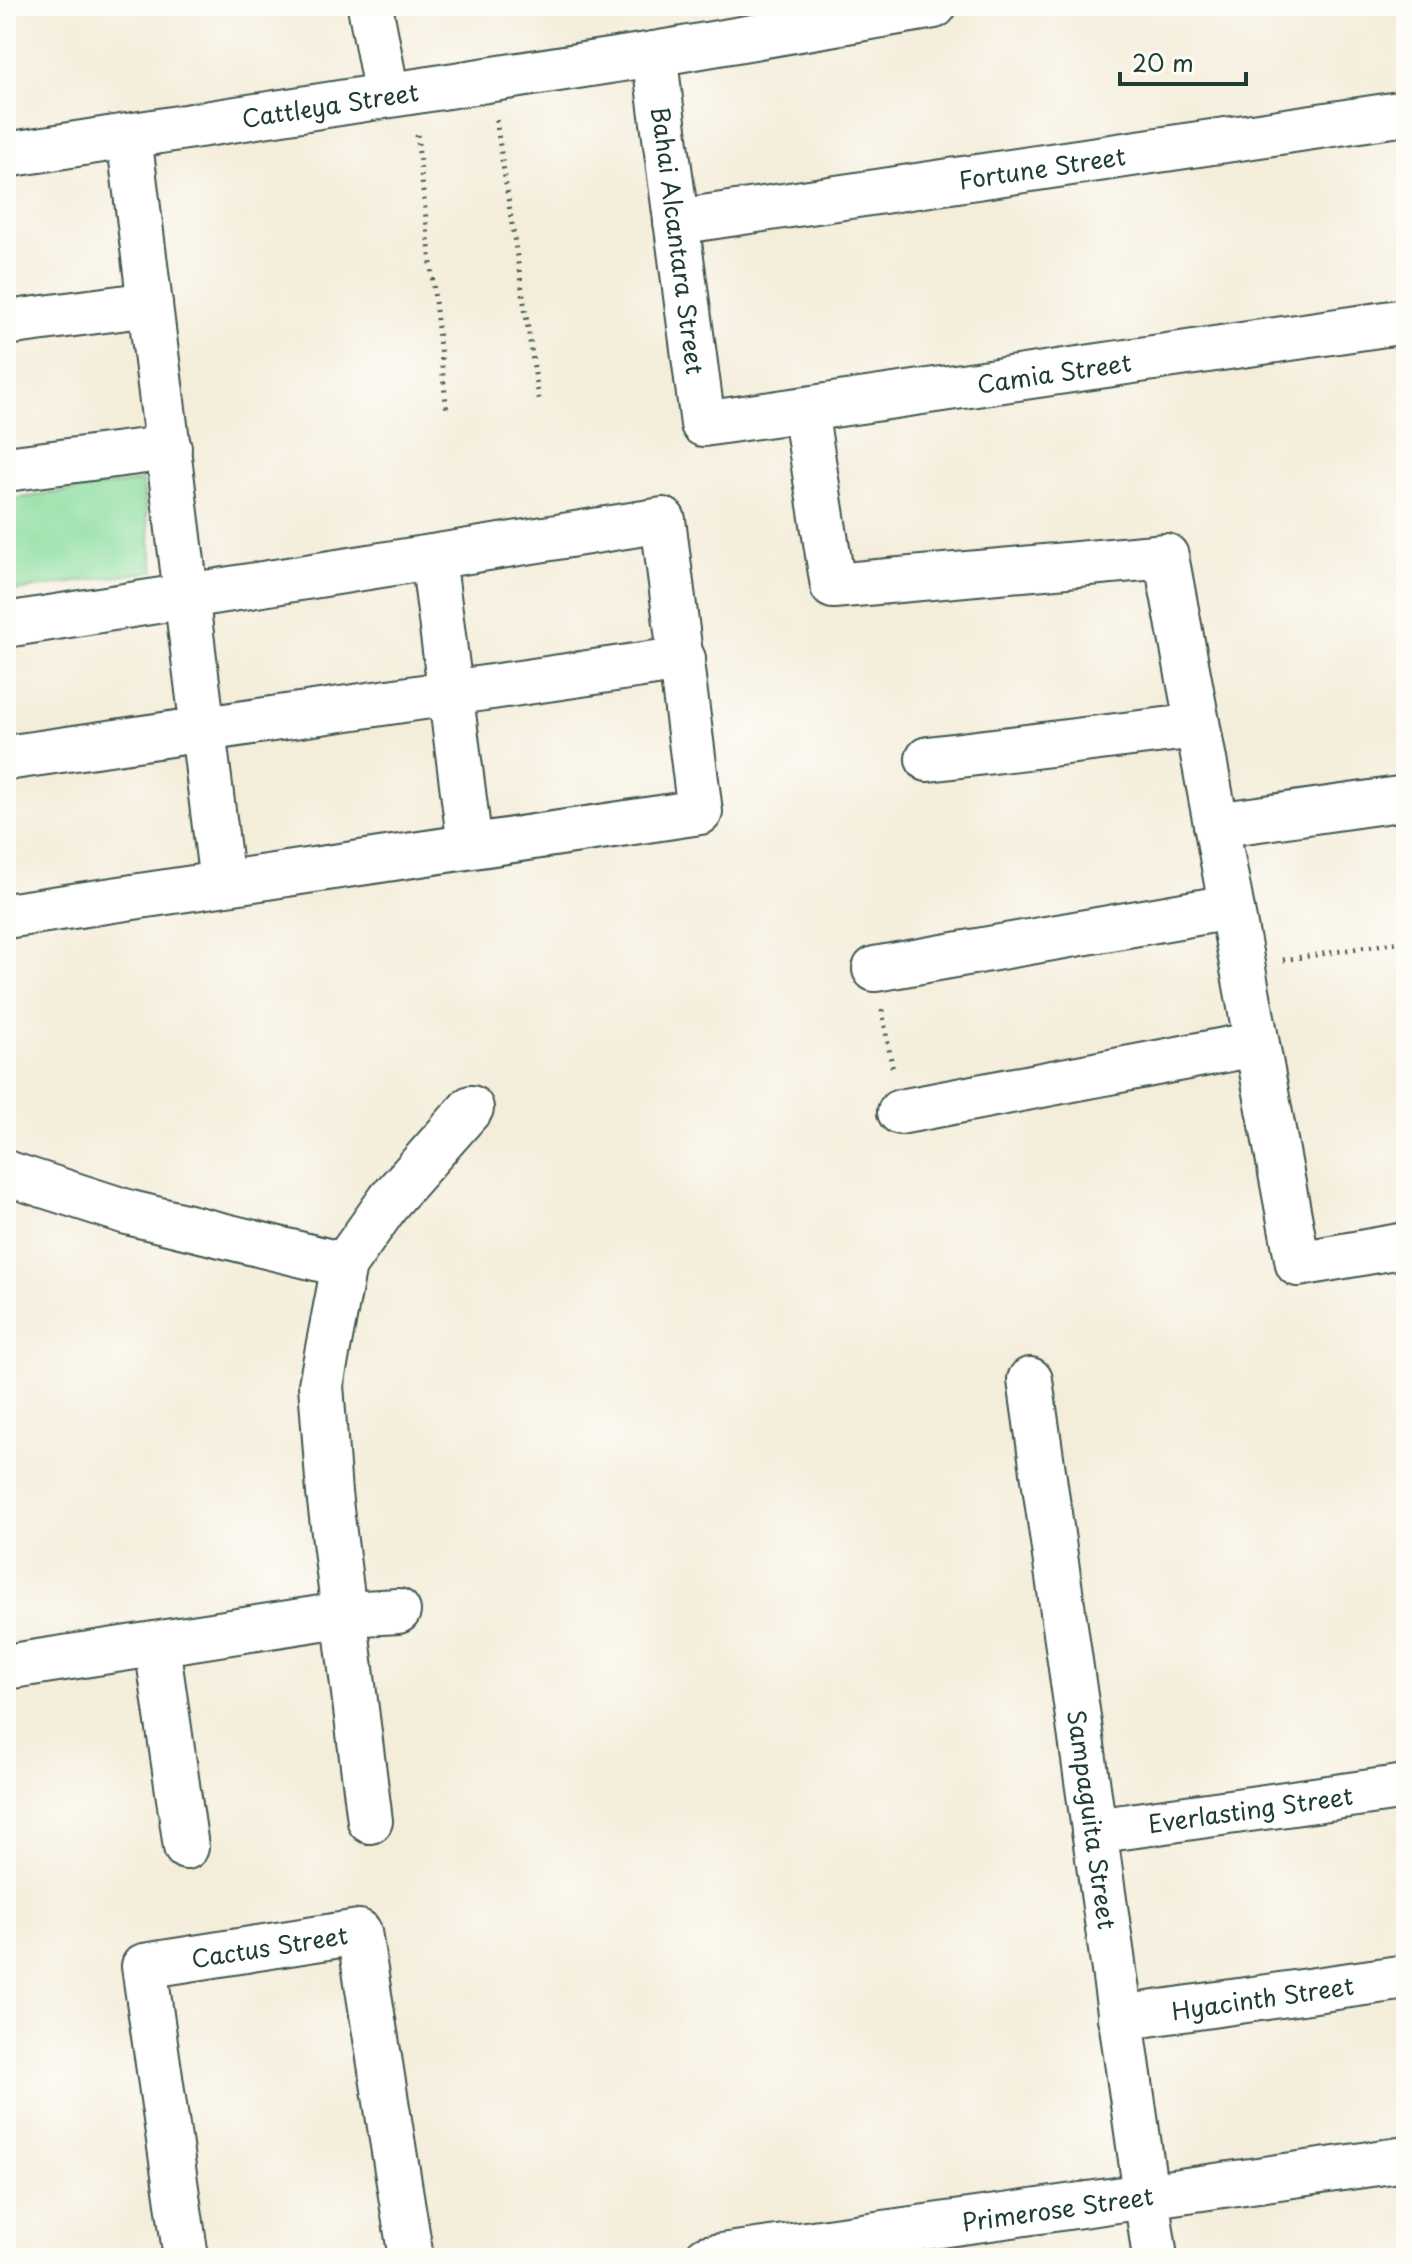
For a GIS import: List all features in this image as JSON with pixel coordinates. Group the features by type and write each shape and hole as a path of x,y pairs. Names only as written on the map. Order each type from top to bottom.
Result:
{"street":[{"path":"370,6 400,94"},
{"name":"Cattleya Street","path":"6,155 654,54 786,19 934,6"},
{"name":"Bahai Alcantara Street","path":"654,54 703,424"},
{"name":"Fortune Street","path":"676,222 1406,113"},
{"path":"129,136 222,883"},
{"path":"6,323 150,304"},
{"name":"Camia Street","path":"703,424 1406,321"},
{"path":"805,410 833,586 1166,556 1298,1264 1406,1245"},
{"path":"6,469 169,448"},
{"path":"6,625 663,520 700,812 6,916"},
{"path":"433,557 470,846"},
{"path":"6,758 683,659"},
{"path":"928,759 1197,726"},
{"path":"1216,825 1406,798"},
{"path":"875,969 1230,907"},
{"path":"900,1112 1256,1044"},
{"path":"370,1821 347,1614 329,1493 321,1385 344,1265 390,1200 471,1108"},
{"path":"6,1173 127,1212 344,1265"},
{"name":"Sampaguita Street","path":"1030,1380 1155,2258"},
{"path":"6,1667 347,1614 398,1611"},
{"path":"157,1645 186,1847"},
{"name":"Everlasting Street","path":"1094,1831 1406,1787"},
{"name":"Cactus Street","path":"186,2258 144,1966 359,1932 411,2258"},
{"name":"Hyacinth Street","path":"1120,2018 1406,1977"},
{"name":"Primerose Street","path":"707,2258 1406,2159"}],"path":[{"path":"490,79 539,400"},
{"path":"400,94 447,412"},
{"path":"1242,966 1406,941"},
{"path":"875,969 900,1112"}],"green space":[{"path":"142,481 154,571 6,592 6,500"}]}
